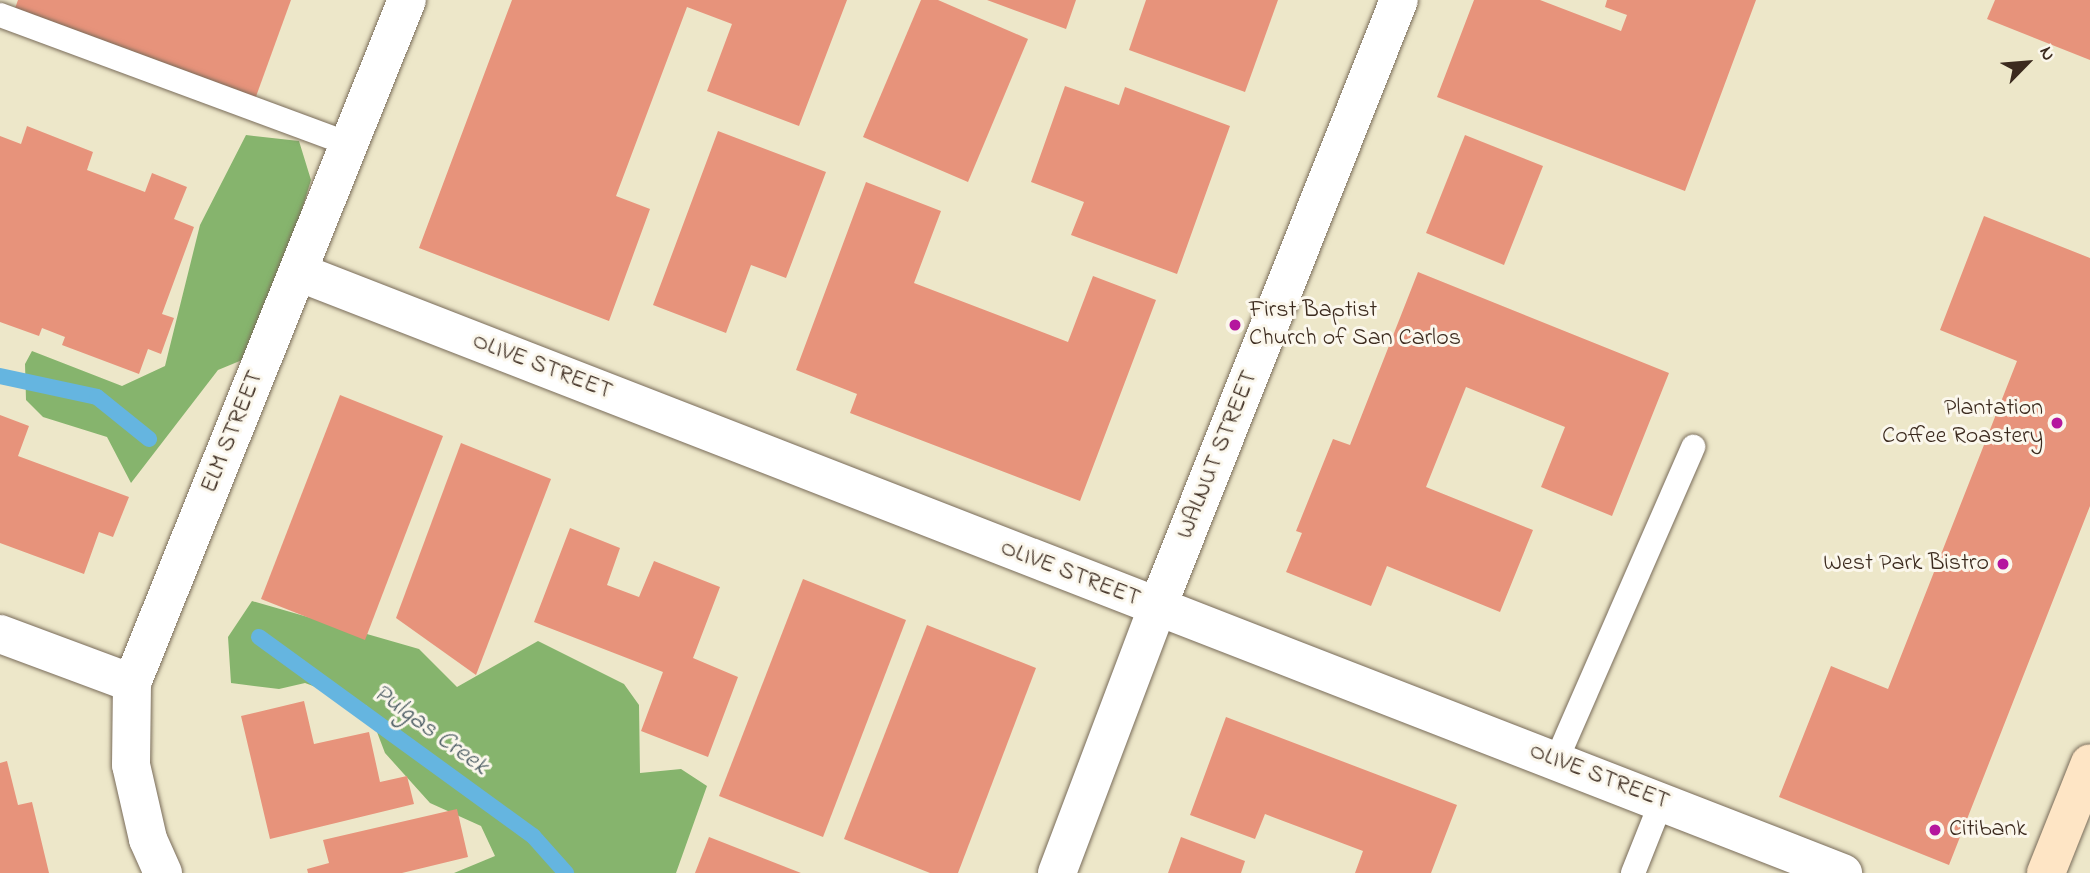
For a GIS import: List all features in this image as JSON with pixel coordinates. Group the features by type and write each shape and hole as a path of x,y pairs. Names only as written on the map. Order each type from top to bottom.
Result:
{"street":[{"name":"ELM STREET","path":"163,873 148,839 131,765 132,683 407,0"},
{"name":"WALNUT STREET","path":"1057,873 1157,608 1399,0"},
{"name":"OLIVE STREET","path":"298,272 1157,608 1662,800 1843,873"},
{"path":"0,634 132,683"},
{"path":"2046,873 2090,763"}],"lane":[{"path":"0,15 349,144"},
{"path":"1556,761 1693,447"},
{"path":"1633,873 1662,800"}],"green space":[{"path":"246,135 299,141 311,180 277,292 247,358 218,370 131,483 107,437 43,417 26,400 25,364 32,351 122,386 165,366 200,225"},
{"path":"252,601 419,649 457,687 538,641 624,684 639,705 640,773 681,769 707,786 676,873 454,873 495,856 481,826 430,803 385,753 367,706 305,683 279,689 231,683 228,637"}],"building":[{"path":"18,0 291,0 254,102 14,11"},
{"path":"512,0 847,0 799,126 707,91 732,24 687,7 616,196 650,209 609,321 419,248"},
{"path":"921,0 938,0 1028,39 968,182 863,137"},
{"path":"987,0 1076,0 1066,29"},
{"path":"1146,0 1278,0 1245,92 1129,50"},
{"path":"1474,0 1540,0 1621,31 1627,15 1605,7 1607,0 1756,0 1685,191 1437,97"},
{"path":"1995,0 2090,0 2090,60 1987,19"},
{"path":"1065,86 1119,105 1125,87 1230,126 1177,274 1071,235 1084,202 1031,182"},
{"path":"27,126 93,152 87,170 145,192 152,173 187,187 174,219 194,227 162,314 174,318 161,354 148,349 139,374 62,345 65,337 42,328 39,336 0,322 0,136 21,144"},
{"path":"718,131 826,172 786,278 751,265 726,333 653,305"},
{"path":"1465,135 1543,166 1504,265 1426,233"},
{"path":"866,182 941,211 914,283 1068,342 1093,276 1156,300 1080,501 850,413 857,394 796,370"},
{"path":"1984,216 2090,258 2090,506 1949,865 1779,797 1831,666 1888,689 2017,361 1940,330"},
{"path":"1418,272 1669,373 1612,516 1541,487 1565,427 1466,387 1426,487 1533,530 1500,612 1387,566 1371,606 1286,572 1302,533 1296,531 1333,439 1350,445"},
{"path":"340,395 443,436 365,640 261,599"},
{"path":"0,415 29,426 18,456 129,497 113,537 99,532 84,574 0,543"},
{"path":"461,443 551,479 476,675 396,618"},
{"path":"570,528 620,548 607,585 639,597 654,561 720,587 693,658 738,677 708,757 641,731 663,672 534,622"},
{"path":"803,579 906,620 823,837 719,796"},
{"path":"927,625 1036,668 958,873 930,873 844,839"},
{"path":"304,701 314,744 369,732 380,782 407,776 414,804 270,839 241,716"},
{"path":"1226,717 1457,805 1431,873 1355,873 1363,851 1265,814 1255,839 1190,815"},
{"path":"7,761 18,805 32,802 49,873 0,873 0,763"},
{"path":"457,809 468,857 402,873 308,873 307,869 329,863 323,840"},
{"path":"709,837 801,873 695,873"},
{"path":"1181,837 1245,861 1241,873 1168,873"}],"waterway":[{"name":"Pulgas Creek","path":"0,376 97,397 149,439"},
{"name":"Pulgas Creek","path":"259,637 533,836 566,873"}],"place":[{"name":"First Baptist Church of San Carlos","path":"1235,325"},
{"name":"Plantation Coffee Roastery","path":"2057,423"},
{"name":"West Park Bistro","path":"2003,564"},
{"name":"Citibank","path":"1935,830"}]}
